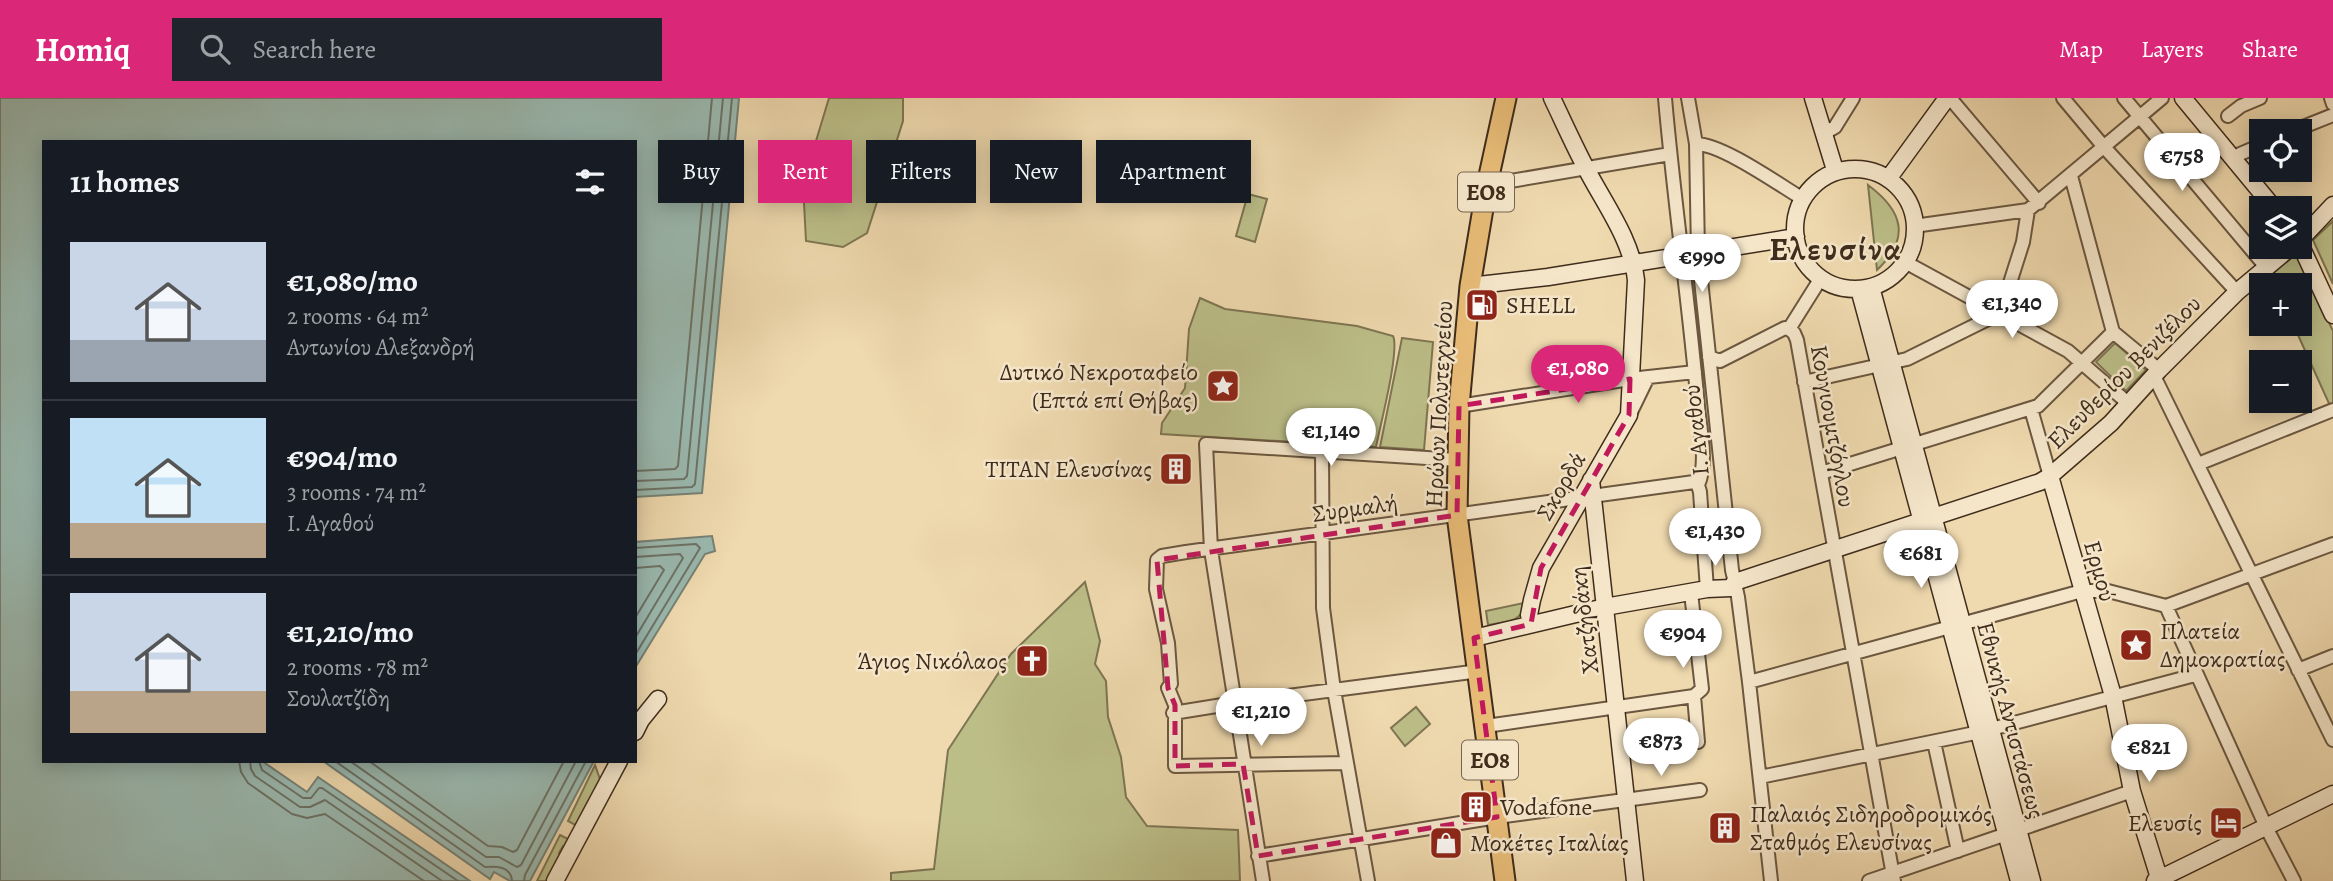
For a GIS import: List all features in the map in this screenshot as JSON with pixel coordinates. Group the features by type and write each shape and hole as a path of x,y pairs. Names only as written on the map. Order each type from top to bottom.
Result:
{"main road":[{"name":"Ηρώων Πολυτεχνείου","path":"1505,881 1457,515 1459,407 1470,286 1487,185 1506,98"}],"street":[{"name":"Σκορδά","path":"1531,624 1532,600 1541,568 1586,497 1591,479 1629,415 1636,280 1634,263 1627,245 1552,98"},
{"path":"1486,726 1694,696 1702,689 1699,591 1702,507 1698,485 1703,468 1665,98"},
{"name":"Ι. Αγαθού","path":"1688,98 1696,144 1698,252 1709,357 1771,881"},
{"path":"1813,98 1835,170"},
{"path":"1823,134 1835,127 1853,98"},
{"path":"1888,178 1948,98 2039,203"},
{"path":"2063,98 2104,147 2237,292"},
{"path":"2124,98 2266,267"},
{"path":"1914,226 2028,210 2162,98"},
{"path":"2183,98 2264,196"},
{"path":"2228,116 2241,106 2260,98"},
{"path":"2331,98 2333,104"},
{"path":"2312,123 2333,115"},
{"path":"1696,144 1719,150 1803,199"},
{"path":"2235,159 2249,150"},
{"path":"1487,185 1670,154"},
{"path":"1858,169 1888,178 1905,195 1912,211 1912,246 1905,262 1892,276 1865,288 1844,288 1821,278 1811,270 1801,254 1796,237 1796,217 1803,199 1812,186 1835,170 1858,169"},
{"path":"2071,176 2113,332 2156,373 2333,740"},
{"path":"2312,229 2333,205"},
{"path":"1804,382 1907,359 1998,314 2023,242 2028,210"},
{"path":"1470,286 1548,277 1796,237"},
{"name":"Ελευθερίου Βενιζέλου","path":"1475,638 1605,607 1731,588 1735,582 2040,482 2089,444 2237,292 2276,259"},
{"path":"2308,259 2331,307"},
{"path":"1905,262 2068,351 2129,404"},
{"name":"Κουγιουμτζόγλου","path":"1821,278 1789,329 1797,340 1893,877"},
{"name":"Εθνικής Αντιστάσεως","path":"1865,288 2012,831 2032,881"},
{"path":"1709,357 1720,361 1784,328 1789,329"},
{"path":"1821,472 2038,406 2113,332"},
{"path":"1459,407 1630,379 1695,372"},
{"path":"1629,415 1648,377"},
{"path":"2031,408 2050,476"},
{"path":"2198,464 2333,410"},
{"path":"1263,881 1211,550 1206,444 1458,460"},
{"path":"1322,451 1323,608 1334,690 1368,881"},
{"name":"Ερμού","path":"2050,476 2113,696 2132,790 2158,880"},
{"name":"Συρμαλή","path":"1173,713 1175,705 1167,688 1171,684 1168,643 1156,589 1157,560 1162,556 1684,482 1698,485"},
{"name":"Χατζηδάκη","path":"1586,497 1605,607 1635,881"},
{"path":"1749,682 2082,591 2108,591 2166,606 2333,544"},
{"path":"2166,606 2195,675 2294,881"},
{"path":"2298,670 2333,656"},
{"path":"1347,763 1175,766 1173,713 1479,671"},
{"path":"1760,777 1985,731 2195,675"},
{"path":"1694,696 1698,743"},
{"path":"637,728 658,699"},
{"path":"1934,742 1958,851"},
{"path":"555,881 618,763"},
{"path":"1258,856 1497,817 1700,790"},
{"path":"1869,881 1893,877 2012,831 2132,790"},
{"path":"2158,880 2267,829 2333,794"},
{"name":"Εθνικής Αντιστάσεως","path":"2012,831 2019,881"}],"highlighted area":[{"path":"1630,379 1629,415 1541,568 1531,624 1474,638 1497,817 1258,856 1243,764 1175,766 1175,705 1168,688 1157,560 1457,515 1459,406"}],"green space":[{"path":"829,98 903,98 903,121 897,140 866,140 866,203 877,203 867,233 843,247 806,241 804,203 852,203 852,140 816,140"},
{"path":"1868,185 1889,205 1898,225 1895,247 1877,270"},
{"path":"1251,195 1267,199 1255,242 1236,236 1245,203 1251,203"},
{"path":"2333,221 2333,284 2313,240"},
{"path":"2290,259 2298,259 2305,273 2273,273"},
{"path":"2312,287 2333,331 2331,408 2312,366 2312,350 2305,350 2298,336 2312,336"},
{"path":"1200,298 1225,309 1357,326 1393,336 1392,372 1376,447 1161,434 1162,423 1185,388 1189,329"},
{"path":"1402,338 1433,342 1424,450 1380,447"},
{"path":"2115,343 2146,370 2126,391 2096,362"},
{"path":"1085,582 1100,641 1095,664 1106,681 1108,717 1121,757 1126,797 1147,826 1238,830 1240,881 891,881 891,873 934,869 948,750 1011,654"},
{"path":"1528,602 1517,618 1488,625 1486,611"},
{"path":"1416,707 1430,724 1405,746 1391,728"},
{"path":"595,765 602,785 579,827 568,821"},
{"path":"560,835 570,840 567,848 563,846 559,853 562,855 551,881 537,881"}],"water":[{"path":"0,98 739,98 735,140 658,140 658,203 729,203 702,493 637,497 637,140 42,140 42,763 265,763 307,792 318,777 470,881 0,881"},
{"path":"712,536 715,551 705,554 637,665 637,542"},
{"path":"326,763 593,763 530,881 510,881 494,872 490,879"}],"place":[{"name":"SHELL","path":"1482,305"},
{"name":"Δυτικό Νεκροταφείο (Επτά επί Θήβας)","path":"1223,386"},
{"name":"TITAN Ελευσίνας","path":"1176,469"},
{"name":"Πλατεία Δημοκρατίας","path":"2136,645"},
{"name":"Άγιος Νικόλαος","path":"1032,661"},
{"name":"Vodafone","path":"1476,807"},
{"name":"Ελευσίς","path":"2226,823"},
{"name":"Παλαιός Σιδηροδρομικός Σταθμός Ελευσίνας","path":"1725,828"},
{"name":"Μοκέτες Ιταλίας","path":"1446,843"}],"district":[{"name":"Ελευσίνα","path":"1836,249"}]}
